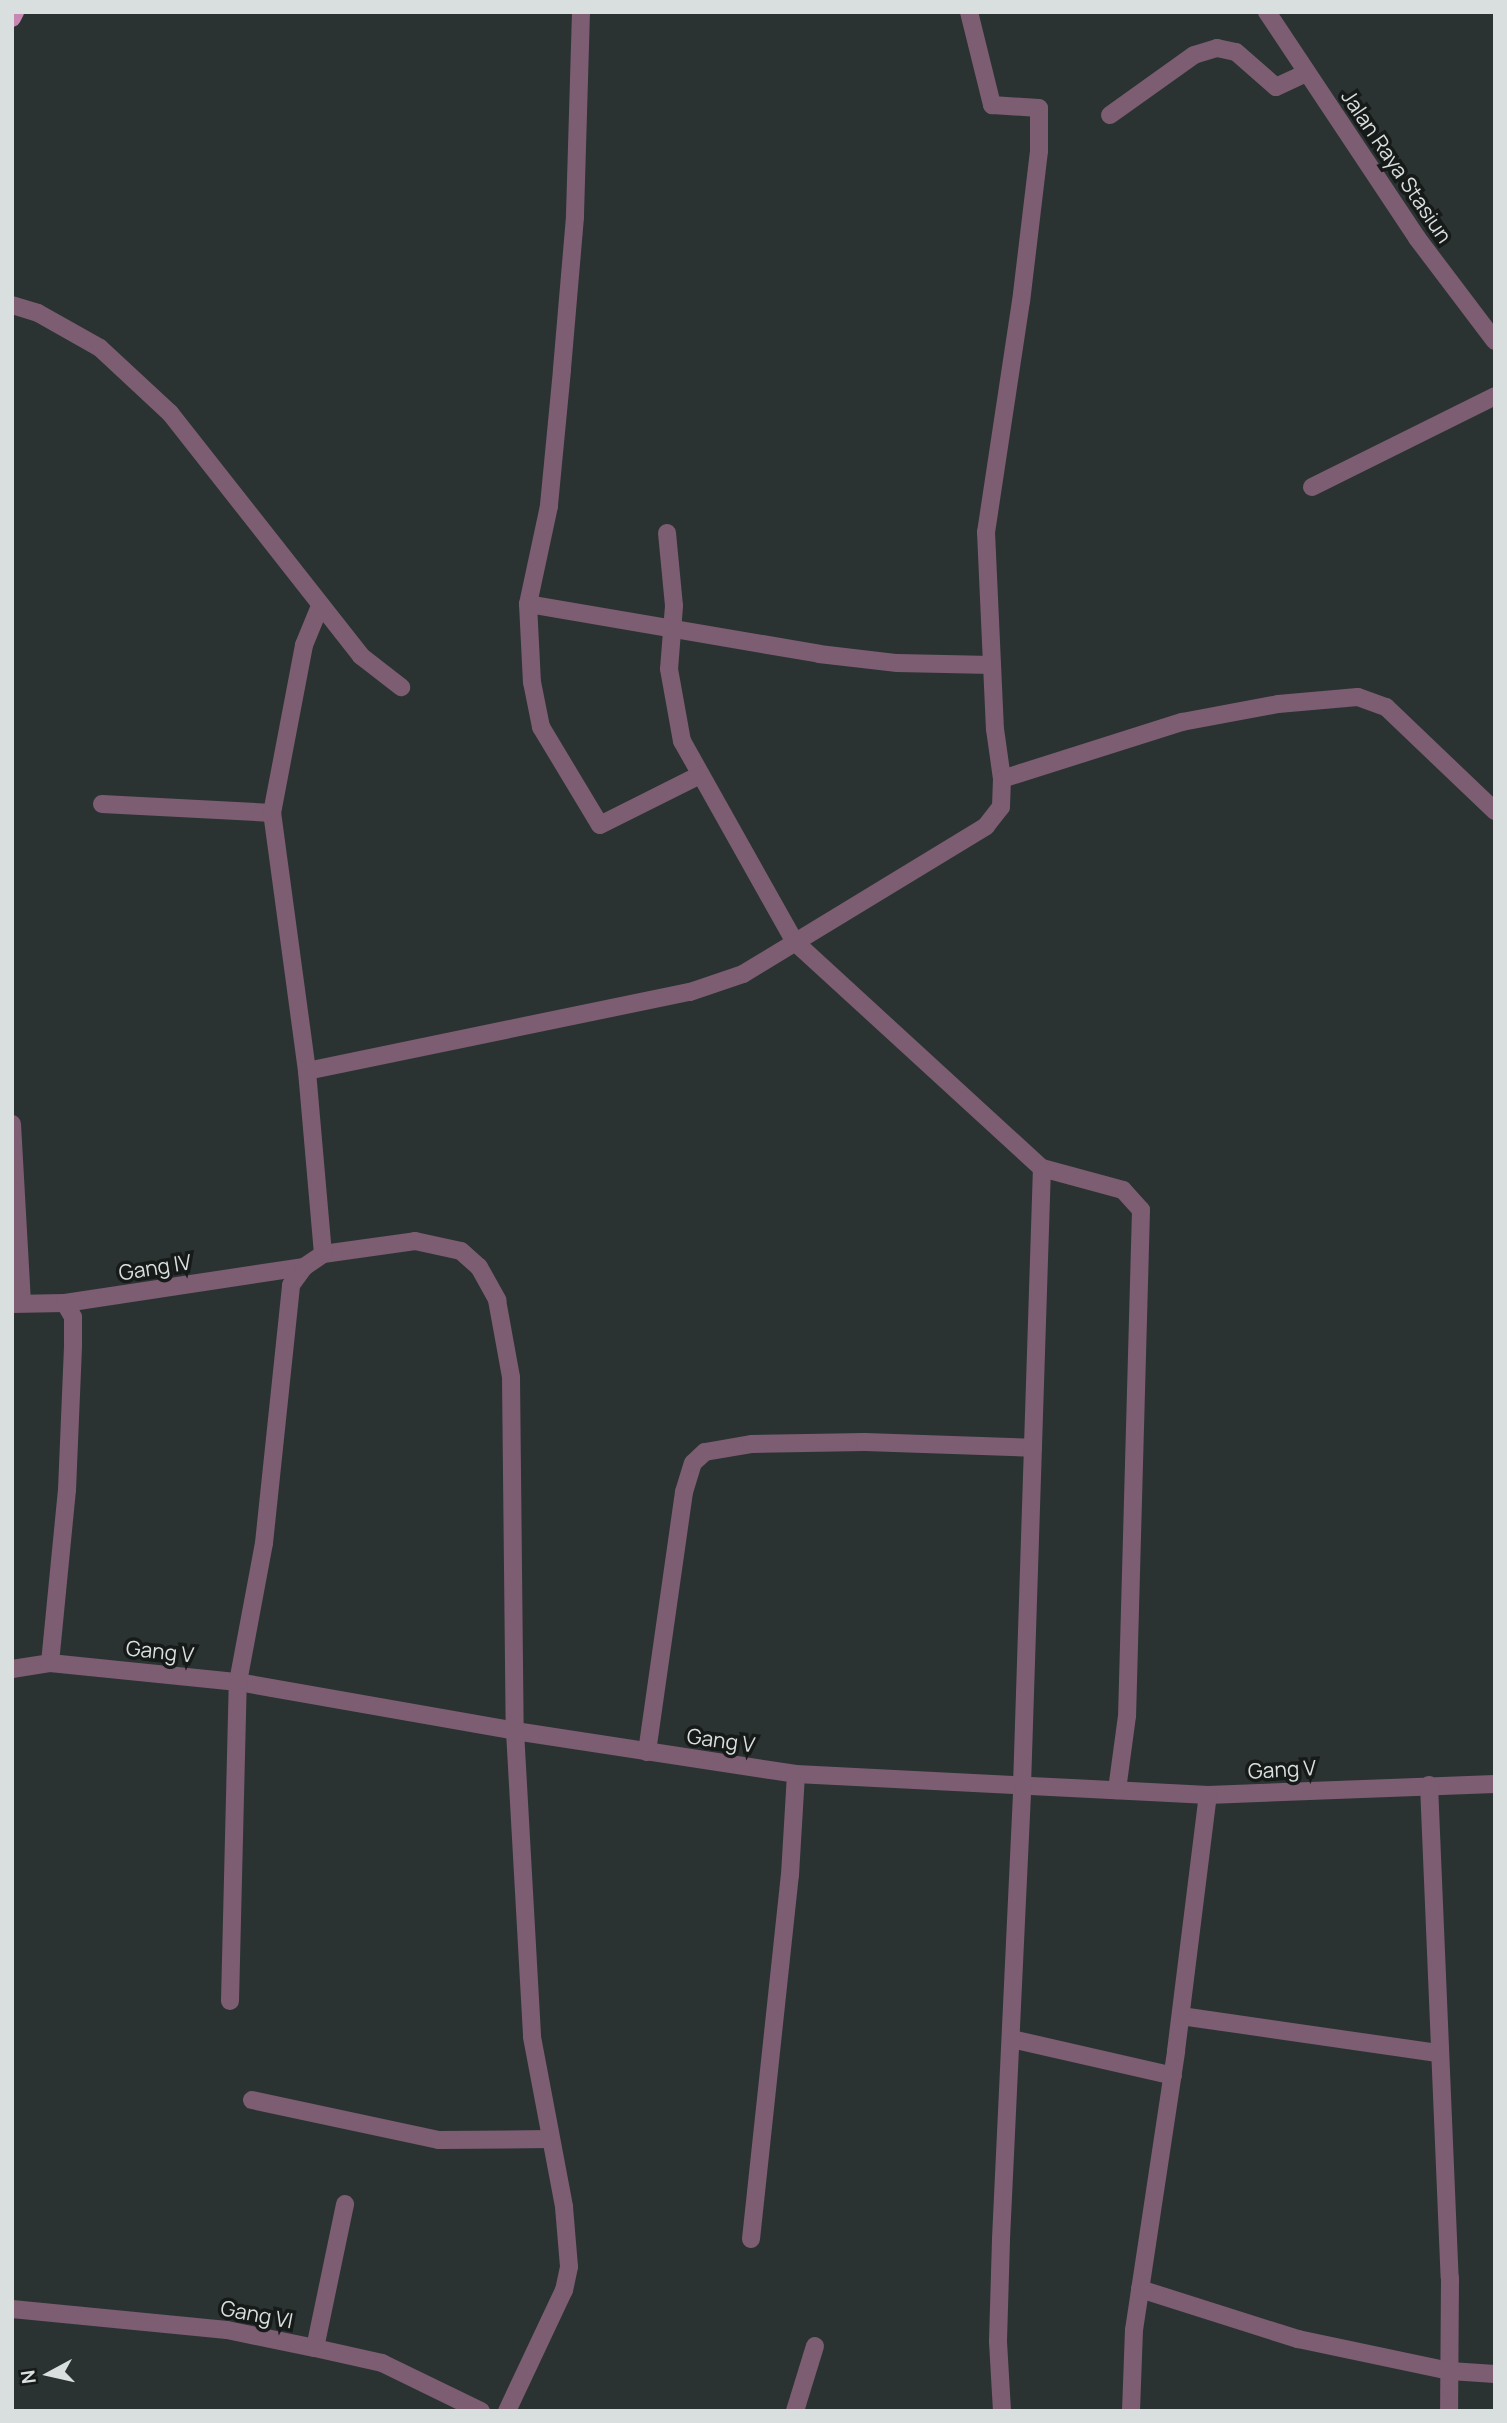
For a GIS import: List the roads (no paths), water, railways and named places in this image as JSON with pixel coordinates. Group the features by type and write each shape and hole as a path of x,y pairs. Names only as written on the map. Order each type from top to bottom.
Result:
{"main road":[{"path":"12,18 15,12"}],"street":[{"path":"581,12 575,217 567,314 549,506 528,604 532,682 541,727 600,825 700,775"},
{"path":"307,1071 690,992 743,974 986,826 1001,807 1002,779 992,665 986,532 1023,287 1039,151 1039,108 992,105 969,12"},
{"name":"Jalan Raya Stasiun","path":"1267,12 1417,238 1495,341"},
{"path":"1110,115 1194,55 1217,48 1236,52 1276,86 1306,73"},
{"path":"12,305 38,313 100,348 170,413 361,656 401,687"},
{"path":"1312,487 1495,396"},
{"path":"667,533 672,629 669,669 682,741 795,942 1042,1168 1123,1190 1141,1210 1129,1688 1117,1790"},
{"path":"528,604 819,654 897,663 992,665"},
{"path":"320,606 304,645 272,813 307,1071 323,1254"},
{"path":"1002,779 1182,722 1278,704 1358,696 1386,707 1495,811"},
{"path":"102,804 272,813"},
{"path":"12,1125 17,1303"},
{"path":"1002,2411 998,2340 1022,1786 1042,1168"},
{"path":"230,2001 238,1682 264,1543 291,1285 304,1267 323,1254 415,1241 461,1251 480,1267 497,1300 511,1377 515,1731 532,2037 565,2215 569,2267 564,2290 508,2411"},
{"name":"Gang IV","path":"17,1303 65,1303 304,1267"},
{"path":"50,1663 70,1411 73,1317 65,1303"},
{"path":"647,1752 684,1492 693,1463 705,1452 752,1444 865,1442 1033,1448"},
{"name":"Gang V","path":"12,1669 50,1663 238,1682 515,1731 796,1774 1208,1795 1495,1784"},
{"path":"751,2239 790,1875 796,1774"},
{"path":"1429,1785 1450,2278 1449,2411"},
{"path":"1131,2411 1140,2289 1173,2076 1208,1795"},
{"path":"1181,2016 1439,2053"},
{"path":"1012,2039 1173,2076"},
{"path":"252,2101 439,2140 550,2139"},
{"path":"315,2348 345,2204"},
{"path":"1140,2289 1298,2339 1450,2371 1495,2374"},
{"name":"Gang VI","path":"12,2309 227,2330 315,2348 382,2363 481,2411"},
{"path":"795,2411 816,2346"}]}
